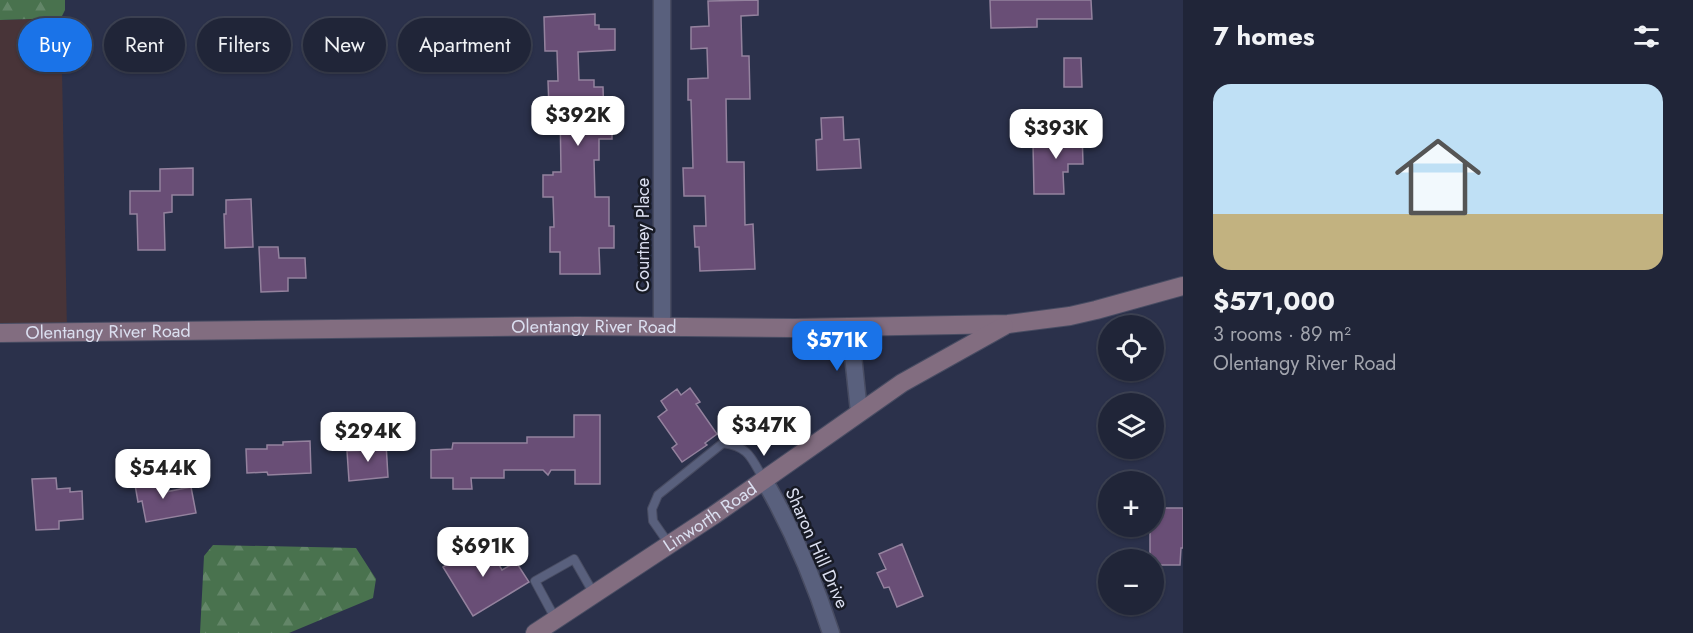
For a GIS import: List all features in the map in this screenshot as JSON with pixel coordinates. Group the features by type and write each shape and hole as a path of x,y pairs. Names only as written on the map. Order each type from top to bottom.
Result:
{"main road":[{"name":"Olentangy River Road","path":"0,333 1008,324 1070,316 1183,286"},
{"name":"Linworth Road","path":"535,633 669,545 902,383 1008,324"}],"street":[{"name":"Courtney Place","path":"662,0 662,326"},
{"path":"850,327 859,412"},
{"name":"Sharon Hill Drive","path":"764,480 787,522 819,595 831,633"}],"lane":[{"path":"669,545 653,521 652,509 658,495 723,443 737,445 747,452 764,480"},
{"path":"556,620 535,581 574,559 594,594"}],"shaded area":[{"path":"18,19 18,72 62,72 67,331 0,332 0,20"}],"green space":[{"path":"0,0 65,0 65,10 61,18 0,20"},
{"path":"213,545 356,548 376,579 373,598 289,633 200,633 204,556"}],"building":[{"path":"758,0 758,15 741,16 742,56 749,56 750,99 726,99 727,162 744,162 745,225 753,224 755,269 700,271 699,247 695,247 694,226 706,226 705,196 684,196 683,168 693,168 691,100 688,100 688,79 708,78 707,48 691,49 691,27 709,26 708,1"},
{"path":"990,0 1091,0 1092,19 1037,19 1037,27 991,28"},
{"path":"595,14 595,25 599,25 599,29 615,29 615,50 578,52 579,80 594,80 594,87 603,87 604,120 612,119 612,139 599,139 599,160 594,160 595,197 609,197 609,226 614,226 614,248 599,248 600,274 560,274 560,252 550,252 550,227 554,227 553,197 543,197 543,175 561,172 560,108 549,108 548,81 558,81 557,51 545,51 544,17"},
{"path":"1064,58 1081,58 1082,87 1064,87"},
{"path":"843,117 844,140 859,139 861,168 817,170 816,140 822,139 821,118"},
{"path":"1057,129 1082,129 1083,164 1068,164 1068,172 1063,172 1064,194 1034,194 1033,144 1043,144 1043,135 1057,135"},
{"path":"193,168 193,195 172,195 172,212 164,213 165,250 138,250 137,214 130,214 130,191 160,191 160,169"},
{"path":"251,199 253,247 225,248 226,200"},
{"path":"259,247 278,247 279,258 305,258 306,278 288,278 288,291 261,292"},
{"path":"690,388 700,402 696,404 717,434 705,443 707,445 682,462 672,448 677,444 658,417 667,410 661,401 677,389 681,395"},
{"path":"574,415 600,415 600,484 575,484 575,470 551,470 548,475 543,470 504,470 504,478 471,478 472,489 453,489 453,478 431,478 431,450 452,449 453,443 527,443 527,437 574,437"},
{"path":"310,441 311,473 268,475 267,472 247,473 246,449 267,449 267,445 283,445 283,442"},
{"path":"386,443 388,477 349,481 347,451 366,450 365,444"},
{"path":"156,474 160,493 191,487 196,513 146,522 142,501 138,502 134,479"},
{"path":"56,478 57,489 70,488 70,492 82,491 83,519 59,521 59,529 36,530 32,479"},
{"path":"1164,508 1183,508 1183,548 1181,548 1180,565 1164,565 1164,549 1150,549 1150,537 1164,537"},
{"path":"485,541 502,570 516,562 529,582 473,616 443,567"},
{"path":"902,544 923,596 897,607 889,587 884,588 877,573 886,569 879,554"}]}
